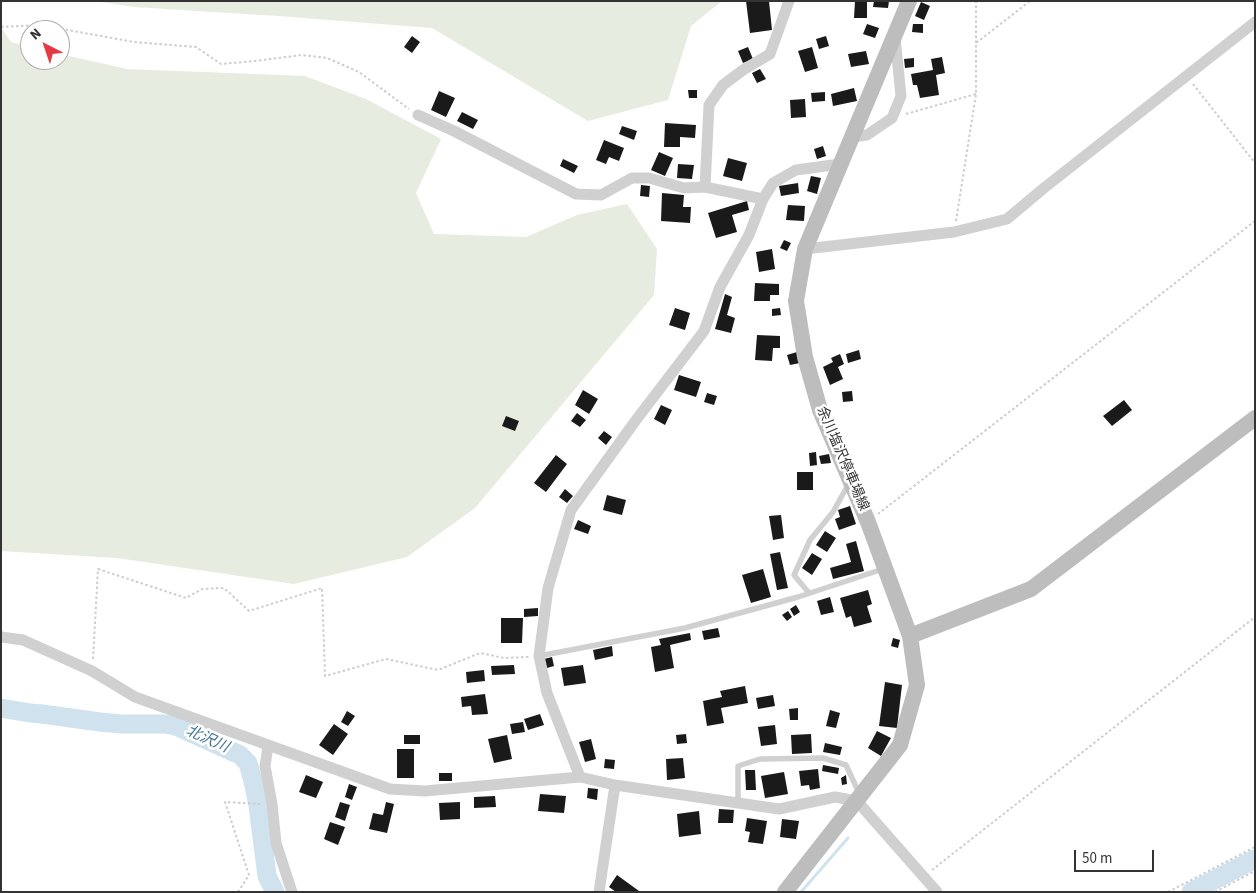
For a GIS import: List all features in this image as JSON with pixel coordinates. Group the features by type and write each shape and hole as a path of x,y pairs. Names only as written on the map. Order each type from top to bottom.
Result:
{"main road":[{"name":"余川塩沢停車場線","path":"785,892 900,745 917,685 910,636 868,522 820,410 805,357 796,301 805,250 909,1"},
{"path":"910,636 1031,589 1255,418"}],"street":[{"path":"705,187 709,105 723,85 743,70 770,54 789,1"},
{"path":"805,250 954,232 1007,218 1255,22"},
{"path":"852,137 867,135 892,118 901,96 895,36"},
{"path":"418,115 454,131 576,194 601,194 632,178 649,178 684,188 705,187 763,199"},
{"path":"580,777 547,693 539,656 548,588 571,510 636,420 704,332 720,287 749,235 763,199 773,182 796,170 840,164"},
{"path":"1,637 23,640 92,671 135,697 390,789 425,791 580,777 738,804 779,809 835,797 859,799 937,892"},
{"path":"268,746 265,766 272,804 276,843 292,892"},
{"path":"599,892 615,784"}],"lane":[{"path":"809,593 794,575 810,540 833,512 851,481"},
{"path":"539,656 686,628 809,593 885,568"},
{"path":"738,804 738,766 760,760 823,758 846,765 859,799"}],"path":[{"path":"954,232 976,94 976,1"},
{"path":"976,43 1030,1"},
{"path":"1,27 40,25 134,42 196,47 221,64 302,55 327,58 359,72 418,115"},
{"path":"1187,75 1255,163"},
{"path":"892,118 976,94"},
{"path":"868,522 1255,221"},
{"path":"92,671 98,569 186,598 202,589 224,588 249,611 322,588 325,676 386,660 438,670 480,653 504,658 539,656"},
{"path":"924,877 1255,617"},
{"path":"238,892 249,876 225,802 272,804"},
{"path":"1168,892 1255,847"},
{"path":"1214,892 1255,871"}],"shaded area":[{"path":"94,1 722,1 691,26 668,100 588,121 432,28 134,7"},
{"path":"1,27 11,42 20,44 20,70 70,70 70,56 127,69 305,76 366,99 441,139 416,193 434,234 526,237 577,215 627,204 657,249 654,295 475,508 407,557 294,584 117,558 1,551"}],"building":[{"path":"746,1 769,1 772,30 750,33"},
{"path":"855,1 867,1 867,18 854,18"},
{"path":"874,1 889,1 888,8 873,7"},
{"path":"921,2 930,6 924,20 915,16"},
{"path":"867,24 879,28 875,38 863,34"},
{"path":"913,24 923,24 923,33 912,32"},
{"path":"412,36 420,42 412,53 404,47"},
{"path":"826,36 829,46 819,49 816,39"},
{"path":"748,47 753,59 743,63 738,51"},
{"path":"812,47 818,68 805,72 798,51"},
{"path":"866,51 869,64 851,67 848,54"},
{"path":"942,57 945,73 936,75 939,95 920,98 917,85 913,85 911,74 933,70 931,59"},
{"path":"914,58 914,67 905,68 904,59"},
{"path":"760,69 766,79 757,83 752,73"},
{"path":"854,88 857,101 833,106 831,94"},
{"path":"688,90 697,90 697,98 689,98"},
{"path":"439,91 455,98 446,117 431,110"},
{"path":"825,92 825,101 812,102 811,93"},
{"path":"805,99 806,117 791,118 790,100"},
{"path":"462,112 478,120 473,129 457,121"},
{"path":"665,123 696,125 695,138 680,137 680,147 664,147"},
{"path":"622,126 637,131 634,140 619,134"},
{"path":"604,140 624,148 619,161 609,157 606,164 596,160"},
{"path":"823,146 826,156 817,159 814,149"},
{"path":"659,152 673,158 665,176 651,170"},
{"path":"728,158 747,163 742,181 723,176"},
{"path":"563,159 578,166 574,173 560,166"},
{"path":"678,164 694,165 692,179 677,178"},
{"path":"811,176 821,178 817,194 807,191"},
{"path":"798,183 799,193 781,196 779,186"},
{"path":"641,185 650,186 649,197 640,196"},
{"path":"662,193 684,195 683,207 691,207 690,223 661,221"},
{"path":"747,201 749,210 732,215 737,232 716,238 708,213"},
{"path":"788,205 805,206 804,221 786,220"},
{"path":"784,240 791,243 787,251 780,248"},
{"path":"772,249 775,269 759,272 756,252"},
{"path":"755,283 779,284 779,295 770,295 770,301 754,301"},
{"path":"725,294 732,297 727,315 735,318 731,333 715,329"},
{"path":"675,308 690,313 685,330 669,325"},
{"path":"780,308 781,315 772,316 772,309"},
{"path":"757,335 780,336 780,348 773,348 772,361 755,360"},
{"path":"859,350 861,359 848,363 846,354"},
{"path":"797,352 800,363 790,365 787,355"},
{"path":"840,354 844,364 838,367 843,379 830,385 823,367 833,362 831,358"},
{"path":"679,375 701,382 696,397 674,390"},
{"path":"583,390 598,399 589,414 575,405"},
{"path":"852,391 853,401 843,402 842,392"},
{"path":"707,393 717,396 714,405 704,402"},
{"path":"1124,400 1132,410 1112,426 1103,416"},
{"path":"661,405 672,410 665,425 654,419"},
{"path":"577,413 586,420 580,427 571,421"},
{"path":"506,416 519,421 515,431 502,426"},
{"path":"604,431 612,437 606,445 598,438"},
{"path":"816,452 817,465 810,466 809,453"},
{"path":"829,454 831,463 821,464 819,456"},
{"path":"556,455 567,464 546,492 534,483"},
{"path":"797,472 813,472 813,490 797,490"},
{"path":"565,489 573,496 567,503 559,497"},
{"path":"607,495 626,500 622,515 603,510"},
{"path":"850,506 856,524 839,530 835,519 840,517 838,510"},
{"path":"781,515 784,538 773,540 769,516"},
{"path":"578,520 591,526 588,534 574,529"},
{"path":"825,531 836,538 827,552 816,545"},
{"path":"856,541 864,571 833,579 830,568 851,562 846,544"},
{"path":"780,552 788,588 777,590 770,554"},
{"path":"812,553 822,559 812,575 802,568"},
{"path":"763,569 771,597 751,603 742,575"},
{"path":"868,590 872,604 867,606 872,622 854,627 851,616 846,618 840,598"},
{"path":"830,597 834,612 821,615 817,601"},
{"path":"796,605 800,612 794,616 790,609"},
{"path":"538,608 538,616 524,617 524,609"},
{"path":"788,611 792,617 787,621 782,615"},
{"path":"501,618 523,618 522,643 501,643"},
{"path":"718,628 720,637 704,640 702,631"},
{"path":"690,633 691,640 670,645 674,668 655,672 651,647 661,645 659,639"},
{"path":"893,638 900,640 898,648 891,646"},
{"path":"612,646 613,656 595,660 593,650"},
{"path":"552,657 554,666 547,668 544,659"},
{"path":"514,665 515,674 492,675 491,666"},
{"path":"583,665 586,683 564,686 561,668"},
{"path":"484,670 485,681 467,683 466,672"},
{"path":"885,682 902,685 897,728 879,726"},
{"path":"745,686 748,703 721,708 724,723 707,726 703,701 722,697 720,691"},
{"path":"485,694 488,714 472,715 471,706 462,707 461,697"},
{"path":"773,695 775,706 758,709 756,698"},
{"path":"798,708 798,720 790,720 789,709"},
{"path":"830,710 840,713 836,728 826,726"},
{"path":"347,711 355,716 348,726 341,722"},
{"path":"540,714 544,725 528,730 524,719"},
{"path":"523,722 525,732 512,734 510,724"},
{"path":"334,724 348,734 333,755 319,745"},
{"path":"775,725 777,744 761,746 758,727"},
{"path":"877,731 891,738 881,756 868,748"},
{"path":"686,734 687,743 677,744 676,735"},
{"path":"811,734 812,753 792,754 791,735"},
{"path":"404,735 420,735 420,744 404,744"},
{"path":"507,735 512,759 494,763 488,739"},
{"path":"591,739 596,759 585,762 579,742"},
{"path":"825,743 842,747 840,755 823,752"},
{"path":"397,749 414,749 414,778 397,778"},
{"path":"683,758 685,778 667,780 666,759"},
{"path":"605,759 615,760 614,769 604,768"},
{"path":"823,765 839,768 838,774 822,771"},
{"path":"818,769 820,788 810,790 809,785 801,786 799,771"},
{"path":"745,770 755,770 756,790 746,790"},
{"path":"784,772 788,794 765,798 761,776"},
{"path":"439,773 452,773 452,781 439,781"},
{"path":"306,775 323,782 316,798 299,792"},
{"path":"846,775 847,784 842,785 841,778"},
{"path":"349,784 357,787 352,800 345,797"},
{"path":"588,788 598,789 597,800 587,798"},
{"path":"540,794 566,796 564,813 538,811"},
{"path":"495,796 496,807 474,808 474,797"},
{"path":"340,802 350,805 345,821 335,817"},
{"path":"386,802 394,804 387,833 369,829 373,813 383,815"},
{"path":"460,802 460,819 440,820 439,803"},
{"path":"719,809 734,810 733,823 718,823"},
{"path":"699,811 701,834 679,837 677,814"},
{"path":"747,818 767,821 763,844 748,842 750,832 745,831"},
{"path":"782,819 799,821 796,839 780,837"},
{"path":"330,822 345,827 338,845 324,839"},
{"path":"617,875 639,891 616,892 609,887"}],"waterway":[{"name":"北沢川","path":"1,708 100,722 176,726 240,755 248,763 254,785 267,876 275,892"},
{"path":"801,892 848,838"},
{"name":"北沢川","path":"1191,892 1255,859"}]}
